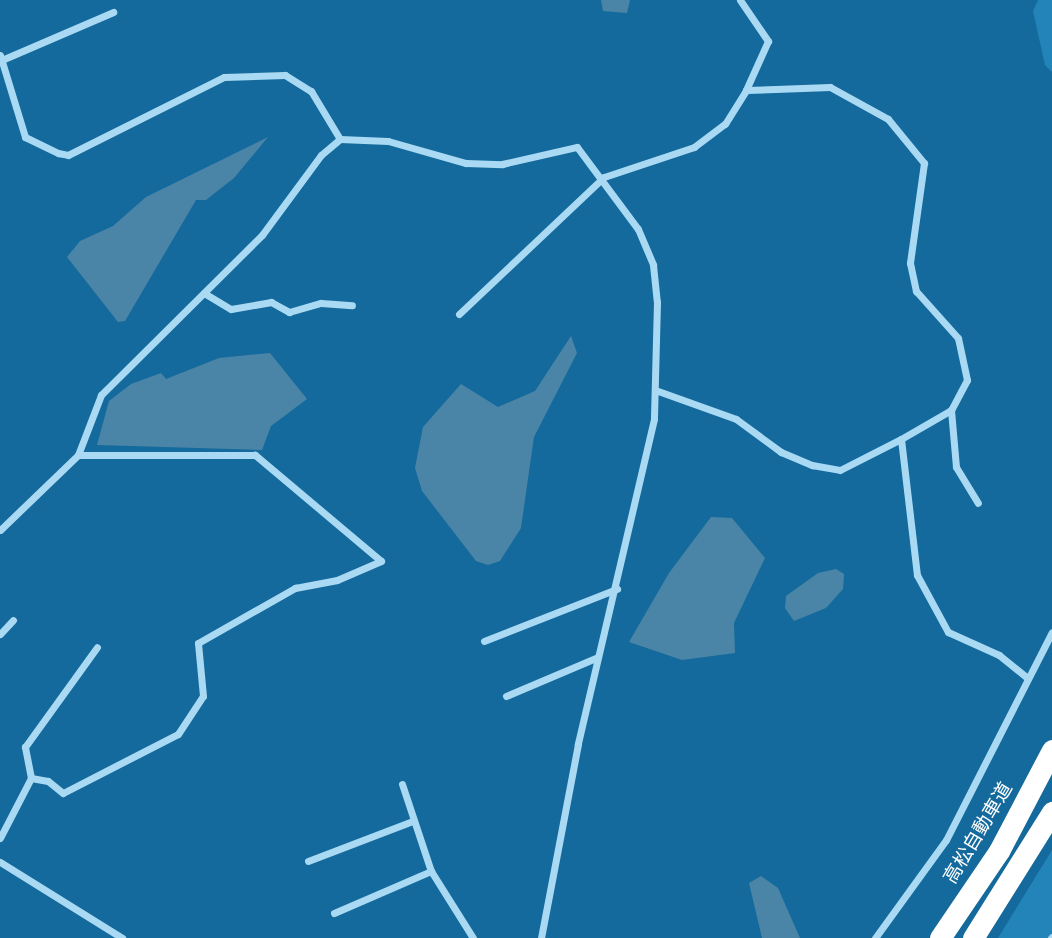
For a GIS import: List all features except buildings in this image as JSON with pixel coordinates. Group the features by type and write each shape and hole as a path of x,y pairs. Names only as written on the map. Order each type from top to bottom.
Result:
{"highway":[{"name":"高松自動車道","path":"940,938 999,851 1052,750"},
{"path":"973,938 1052,812"}],"street":[{"path":"459,314 604,177 694,147 725,124 746,90 768,41 740,0"},
{"path":"113,12 2,57 25,137 68,155 224,76 285,75 311,91 340,139"},
{"path":"658,391 736,419 781,452 813,465 840,470 951,410 967,380 958,338 916,291 910,263 924,163 888,119 830,87 746,90"},
{"path":"0,530 78,455 101,396 262,235 321,155 340,139 388,141 466,163 502,164 577,147 604,177 638,229 653,265 658,391 617,589 598,657 541,938"},
{"path":"204,293 231,309 271,302 289,312 321,303 352,305"},
{"path":"951,410 956,467 978,503"},
{"path":"901,439 917,575 947,632 999,655 1026,677"},
{"path":"32,778 48,782 63,793 178,734 203,696 198,643 295,588 337,580 381,561 254,455 78,455"},
{"path":"484,641 617,589"},
{"path":"0,634 13,620"},
{"path":"875,938 946,840 1026,677 1052,632"},
{"path":"0,838 32,778 25,747 97,647"},
{"path":"506,696 598,657"},
{"path":"402,784 431,872 471,937"},
{"path":"308,861 412,821"},
{"path":"0,862 122,938"},
{"path":"334,912 431,872"}],"shaded area":[{"path":"601,0 630,0 627,13 603,11"},
{"path":"1038,0 1052,0 1052,72 1045,65 1033,11"},
{"path":"268,137 234,178 206,200 196,200 125,321 118,322 67,257 80,241 113,226 146,197"},
{"path":"571,336 577,353 534,437 521,528 500,561 488,565 476,561 422,491 415,468 423,427 461,384 498,407 535,391"},
{"path":"270,353 307,399 271,426 262,450 97,445 109,401 131,384 161,373 166,379 219,358"},
{"path":"711,517 732,518 765,558 734,623 735,653 682,660 629,642 669,573"},
{"path":"836,569 844,574 843,589 826,608 794,621 785,608 786,596 818,573"},
{"path":"1052,850 1052,938 998,938"},
{"path":"761,876 778,888 800,938 762,938 749,883"}]}
